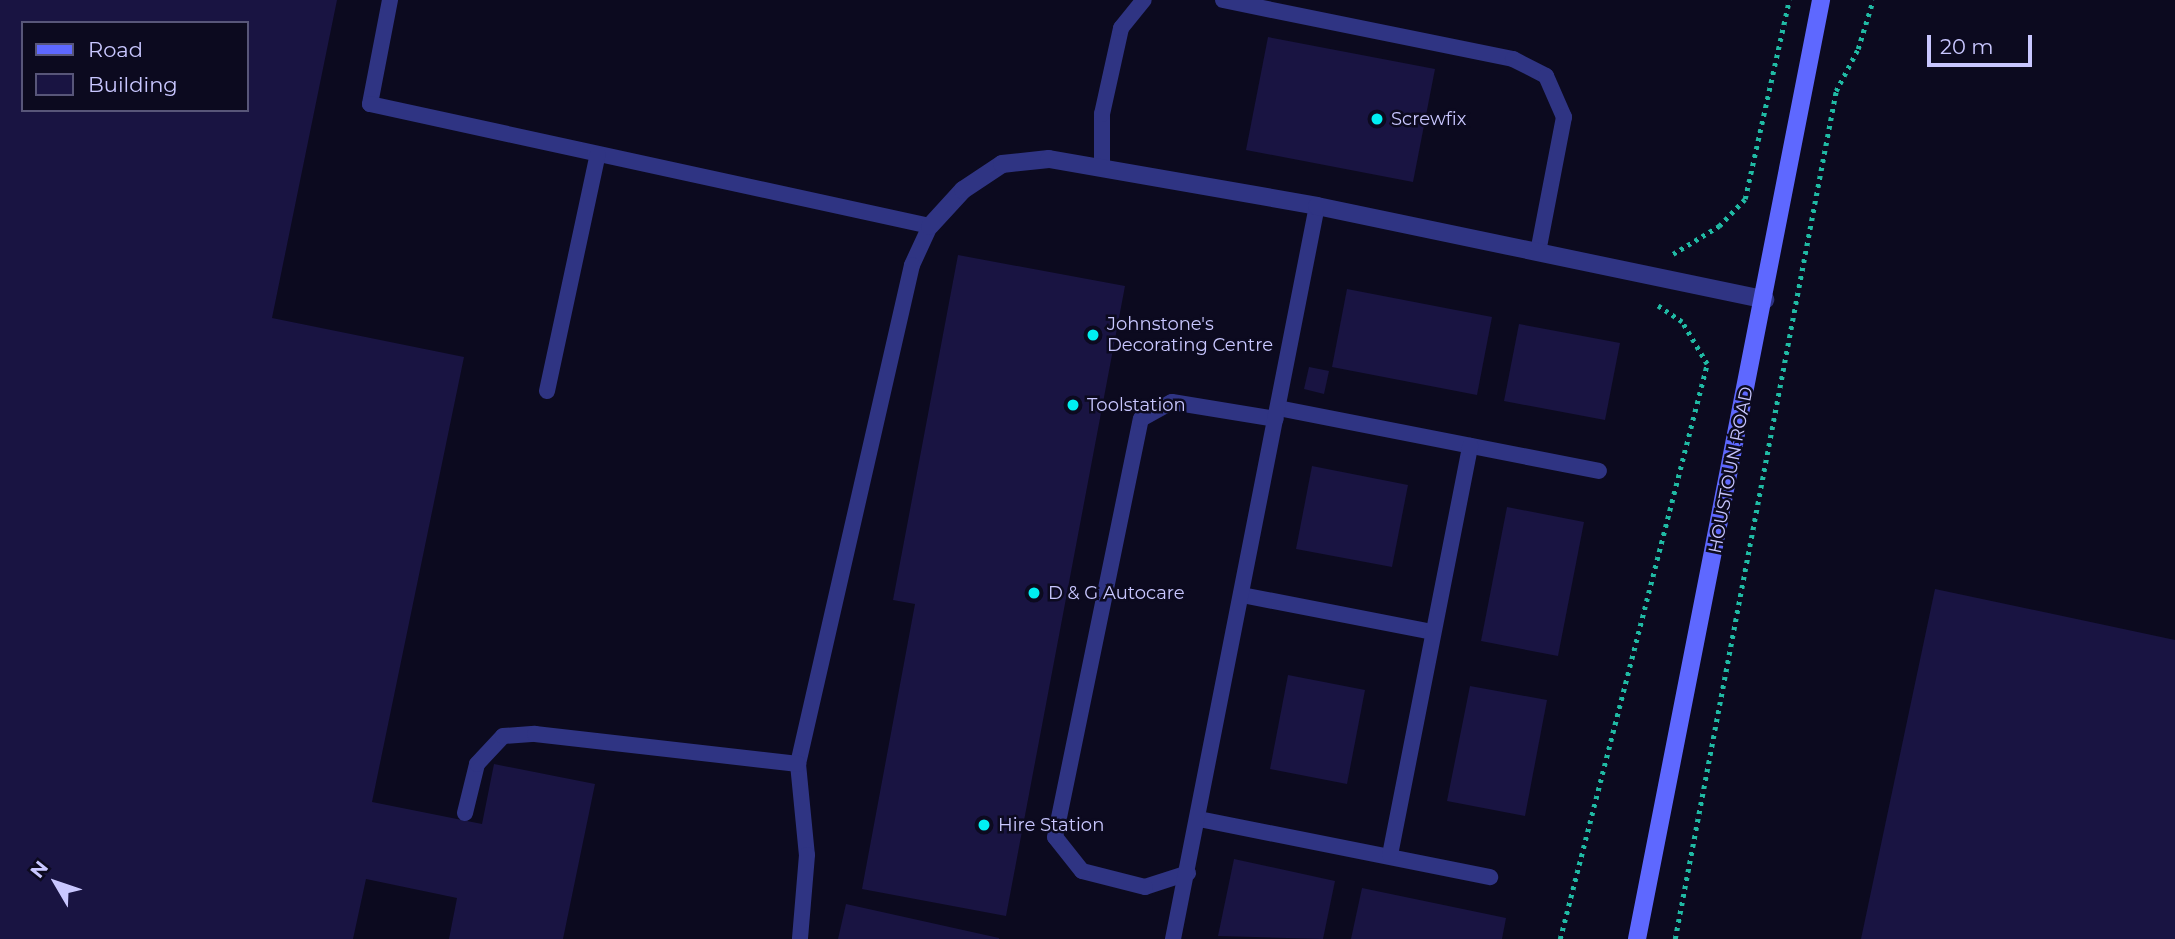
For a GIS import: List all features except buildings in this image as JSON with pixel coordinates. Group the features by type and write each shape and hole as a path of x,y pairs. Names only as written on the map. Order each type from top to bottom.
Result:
{"street":[{"name":"HOUSTOUN ROAD","path":"1637,939 1765,300 1821,0"},
{"path":"930,226 963,190 1002,164 1049,159 1102,165 1317,206 1765,300"}],"lane":[{"path":"390,0 370,104 930,226 912,265 799,764 807,855 800,939"},
{"path":"1102,165 1102,114 1121,27 1139,6 1121,0"},
{"path":"1223,0 1513,59 1546,76 1564,117 1538,252"},
{"path":"547,391 598,154"},
{"path":"1173,939 1199,819 1317,206"},
{"path":"1188,873 1145,887 1082,871 1055,837 1141,419 1172,402 1277,414 1470,446 1599,471"},
{"path":"1390,855 1470,446"},
{"path":"1242,595 1432,632"},
{"path":"465,813 477,764 503,736 535,734 799,764"},
{"path":"1199,819 1490,877"}],"path":[{"path":"1560,939 1707,364 1682,322 1658,306 1664,278 1674,251 1719,226 1745,199 1789,0"},
{"path":"1675,939 1836,92 1858,49 1872,0"}],"place":[{"name":"Screwfix","path":"1377,119"},
{"name":"Johnstone's Decorating Centre","path":"1093,335"},
{"name":"Toolstation","path":"1073,405"},
{"name":"D & G Autocare","path":"1034,593"},
{"name":"Hire Station","path":"984,825"}]}
